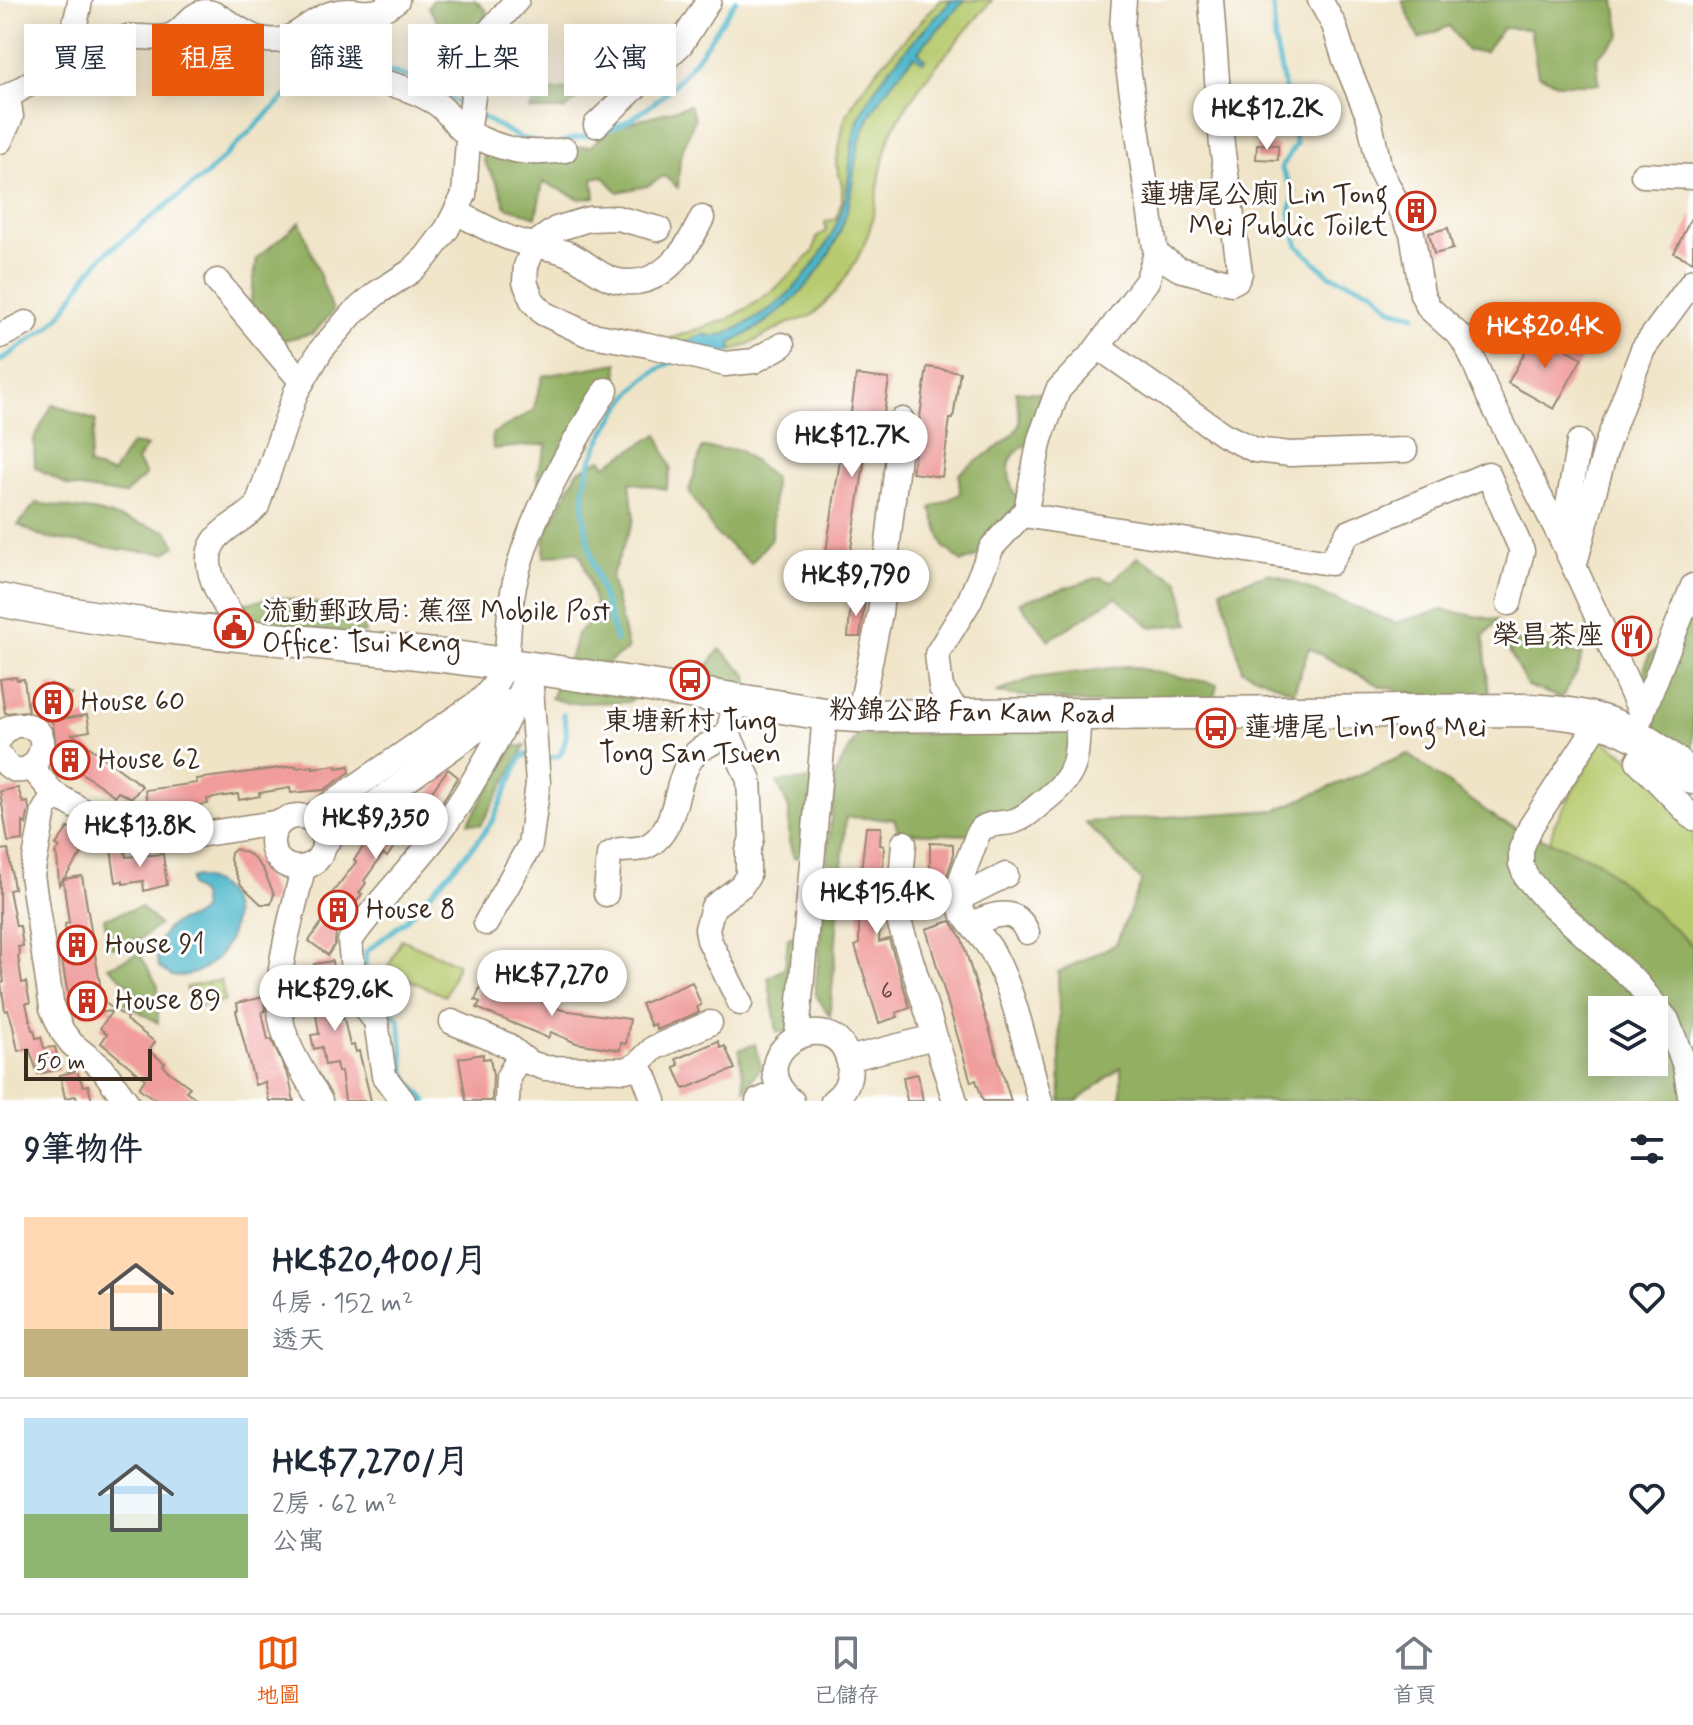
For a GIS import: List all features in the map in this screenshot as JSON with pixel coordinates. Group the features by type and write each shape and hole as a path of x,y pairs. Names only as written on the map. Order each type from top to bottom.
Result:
{"main road":[{"name":"粉錦公路 Fan Kam Road","path":"0,600 94,618 249,636 506,676 736,700 825,714 960,716 1522,710 1570,713 1600,720 1638,736 1663,752 1693,778"}],"street":[{"path":"76,24 80,0"},
{"path":"136,38 175,34 194,16 206,12 261,40 279,40 294,37 337,11 371,14 397,0"},
{"path":"249,636 219,597 210,550 215,541 257,506 302,382 321,350 352,314 426,257 447,229 464,195 468,130 485,36 517,0"},
{"path":"596,125 681,44 709,0"},
{"path":"960,716 941,688 937,654 969,602 992,547 1023,515 1040,439 1058,390 1098,347 1147,281 1156,254 1122,27 1124,0"},
{"path":"1156,254 1179,269 1231,283 1237,280 1240,273 1222,146 1211,0"},
{"path":"1320,0 1334,25 1369,118 1380,170 1412,233 1422,294 1429,308 1461,337 1470,352 1489,397 1574,567 1638,736 1693,818"},
{"path":"392,85 414,91 438,104 463,130 499,147 526,153 565,150"},
{"path":"0,141 11,117 4,98 24,86"},
{"path":"1643,175 1693,177"},
{"path":"456,212 519,242 572,255 612,279 631,282 660,273 673,264 688,248 702,218"},
{"path":"659,229 617,218 589,219 556,229 535,244 526,266 525,282 532,300 543,313 587,334 725,364 754,361 782,345"},
{"path":"217,281 302,382"},
{"path":"1574,567 1607,444 1643,349 1693,281"},
{"path":"0,336 26,323"},
{"path":"1098,347 1224,435 1255,450 1316,454 1405,450"},
{"path":"281,822 272,837 274,852 283,863 296,869 303,868 317,861 324,845 335,832 488,722 506,676 511,598 526,540 576,438 606,390"},
{"path":"859,716 880,613 902,420"},
{"path":"1562,540 1579,442"},
{"path":"1023,515 1330,563 1348,533 1488,474 1522,551 1509,603"},
{"path":"1638,736 1693,586"},
{"path":"310,818 476,704 506,676"},
{"path":"486,923 530,845 538,783 506,676"},
{"path":"403,1101 384,1076 376,1021 365,1008 354,980 350,941 443,827 482,765 516,701 506,676"},
{"path":"736,700 728,735 749,780 752,838 748,851 748,876 741,886 713,907 707,929 709,940 740,1003"},
{"path":"797,1035 825,714"},
{"path":"947,901 957,890 979,831 991,824 1019,820 1063,787 1077,756 1079,715"},
{"path":"1600,720 1527,834 1521,849 1521,864 1526,877 1545,899 1636,982 1667,1020 1685,1066 1691,1101"},
{"path":"0,738 6,729 27,726 34,729 43,749 31,767 17,769 0,756"},
{"path":"606,894 609,855 616,851 646,848 657,839 672,819 687,767 695,754 728,735"},
{"path":"31,767 54,794 116,830 149,840 281,822 295,816 310,818 323,833 324,845"},
{"path":"54,794 44,811 32,875 52,1008 62,1031 72,1044 102,1068 126,1101"},
{"path":"904,843 898,918 955,1101"},
{"path":"303,868 282,968 279,1007 289,1045 320,1101"},
{"path":"900,898 947,901 1006,875"},
{"path":"947,901 989,946 1000,968 1040,1101"},
{"path":"971,924 1007,913 1019,921 1027,932"},
{"path":"452,1022 507,1045 528,1062 559,1070 626,1070 637,1065 654,1048 710,1023"},
{"path":"758,1101 787,1096 775,1074 780,1051 797,1035 822,1033 843,1048 848,1059 850,1072 847,1085 833,1101"},
{"path":"848,1059 934,1037"},
{"path":"507,1101 508,1077 520,1056"},
{"path":"637,1065 654,1101"}],"green space":[{"path":"433,0 475,0 487,11 480,24 439,24 428,7"},
{"path":"940,0 992,0 912,98 892,132 868,234 850,271 833,294 805,319 787,324 732,351 731,343 679,347 663,341 728,319 747,308 775,289 813,252 817,237 826,231 825,222 836,219 842,200 842,185 836,164 844,121 875,72"},
{"path":"1402,0 1615,0 1621,36 1597,57 1599,84 1559,84 1538,75 1530,29 1503,28 1485,52 1467,51 1449,26 1419,39"},
{"path":"564,89 564,96 578,96 578,99 564,110 530,110 535,96 548,96 548,91"},
{"path":"690,105 695,118 680,157 678,188 664,176 647,186 618,192 603,176 593,178 595,197 580,199 543,182 536,217 506,207 499,187 483,160 488,135 543,150 591,146 611,128"},
{"path":"300,222 333,311 314,333 280,341 250,306 257,258"},
{"path":"618,363 617,388 585,409 591,444 564,477 541,496 537,474 547,444 493,449 492,434 533,411 543,376"},
{"path":"1015,391 1047,394 1034,442 1018,451 1010,462 1009,476 1014,494 1022,498 976,557 962,562 944,547 931,508 960,494 959,474 1002,444 1016,430 1020,416"},
{"path":"53,404 96,421 88,465 112,474 131,444 147,446 137,461 146,475 124,495 68,486 35,467 34,439"},
{"path":"658,434 671,468 666,489 630,482 634,519 611,577 628,649 596,671 646,689 629,702 568,703 551,698 577,634 598,615 583,560 577,551 544,557 545,535 578,471 601,459 606,465"},
{"path":"702,448 739,450 774,478 772,538 751,563 716,534 689,491"},
{"path":"36,503 98,512 167,531 176,545 166,553 124,550 43,537 18,525"},
{"path":"1138,557 1179,581 1189,624 1151,627 1116,597 1049,640 1019,602 1100,577 1111,582"},
{"path":"1270,573 1395,623 1442,610 1498,620 1484,636 1489,696 1448,701 1380,686 1309,648 1294,692 1242,670 1221,589"},
{"path":"278,597 360,611 365,633 289,628 209,610"},
{"path":"1693,606 1693,822 1656,736 1655,693 1641,679 1649,655 1672,638"},
{"path":"1502,637 1582,655 1578,671 1561,698 1527,686"},
{"path":"720,649 748,676 747,686 705,669"},
{"path":"1127,666 1217,684 1213,703 1089,703 995,693 1033,678"},
{"path":"1074,729 1070,758 1039,796 970,835 899,833 894,819 846,817 830,1016 815,994 835,774 857,736"},
{"path":"1602,739 1693,802 1693,1003 1546,857 1554,825"},
{"path":"526,745 481,825 468,823 514,747"},
{"path":"1408,754 1500,821 1598,861 1693,946 1693,1101 1121,1101 1121,1067 1077,1101 1061,1101 1058,972 1116,944 1142,881 1085,822 1276,810"},
{"path":"813,780 806,854 794,858 789,842 789,808 777,782"},
{"path":"141,907 159,925 125,950 109,946 104,918"},
{"path":"801,934 794,1033 777,1032 768,978 785,968 788,938"},
{"path":"401,939 458,964 445,996 387,970"},
{"path":"139,953 158,986 158,1023 125,1003 134,989 108,967"},
{"path":"221,980 225,1001 190,1008 186,987"},
{"path":"755,1044 761,1067 745,1090 739,1050"}],"water":[{"path":"952,0 965,0 918,51 925,59 923,62 914,56 871,114 859,145 851,195 842,226 820,268 806,286 771,318 731,343 732,351 716,358 678,346 704,334 715,336 727,333 749,322 781,300 809,270 839,217 847,189 855,130 866,104 900,56"},
{"path":"194,877 215,884 228,897 233,913 231,931 224,949 210,964 193,974 172,976 159,967 158,947 167,929 203,909 201,895 190,886 190,879"}],"building":[{"path":"1257,144 1278,145 1278,160 1256,159"},
{"path":"1693,214 1693,262 1674,253"},
{"path":"1448,228 1453,249 1434,254 1429,233"},
{"path":"1536,332 1582,358 1554,409 1508,383"},
{"path":"927,367 960,372 942,477 912,473"},
{"path":"856,375 889,379 882,427 870,425 844,594 820,591"},
{"path":"851,599 865,600 860,637 848,637"},
{"path":"16,677 17,680 24,679 28,711 5,713 0,679"},
{"path":"51,684 72,694 56,720 87,715 90,731 72,734 142,786 132,798 118,792 115,796 76,769 65,770 60,755 57,756 53,723 34,711"},
{"path":"337,765 337,768 349,766 350,772 324,790 291,793 290,788 239,800 238,794 207,799 208,804 148,811 145,790 197,783 196,779 296,766 313,768"},
{"path":"448,769 458,777 444,799 428,822 422,818 410,835 401,837 387,857 383,854 364,881 366,883 359,893 362,894 336,931 335,944 328,955 309,941 327,913 325,911 330,904 326,901 356,862 354,860 371,836 375,838 381,832 398,807 407,813 415,802 419,805 424,798 426,800"},
{"path":"18,788 23,803 28,802 29,809 26,824 23,822 23,840 8,842 0,791"},
{"path":"76,824 92,834 91,840 64,879 82,876 105,1003 155,1042 149,1051 165,1063 163,1065 168,1071 190,1087 186,1091 200,1101 157,1101 139,1088 145,1079 101,1043 107,1034 100,1028 112,1011 82,1015 81,1005 70,1007 58,937 66,936 65,924 69,923 63,879 59,885 55,854 60,847 56,845 68,828 72,831"},
{"path":"866,827 881,827 880,845 884,846 879,942 889,939 910,1008 896,1013 898,1017 879,1023 855,946 859,944 859,889"},
{"path":"930,843 953,844 953,858 947,875 934,875 934,868 930,868"},
{"path":"8,849 14,889 9,890 16,926 20,926 23,946 18,947 18,956 22,983 26,982 30,1003 26,1003 32,1030 36,1038 41,1037 44,1048 55,1047 60,1069 38,1074 29,1048 18,1051 12,1022 8,1010 5,1011 1,983 4,982 0,958 0,850"},
{"path":"236,849 251,855 263,869 274,894 271,904 261,904 241,885 230,860 231,853"},
{"path":"111,850 125,850 126,857 163,854 167,885 144,891 143,881 116,882"},
{"path":"951,921 962,939 1011,1101 983,1101 976,1080 971,1082 926,929"},
{"path":"332,961 341,1019 344,1019 350,1046 354,1045 356,1052 359,1051 371,1101 345,1101 341,1071 338,1072 336,1063 325,1065 322,1047 314,1049 311,1035 319,1034 315,1007 304,1008 302,994 310,993 308,981 313,980 314,964"},
{"path":"484,978 562,1010 630,1019 626,1044 621,1043 620,1050 576,1043 551,1032 548,1038 477,1008 480,1002 475,1000"},
{"path":"692,982 701,1005 697,1007 699,1012 657,1030 655,1024 651,1026 641,1004"},
{"path":"264,997 265,1011 262,1012 268,1040 271,1039 289,1078 294,1101 269,1101 265,1082 255,1085 236,1011 237,1003"},
{"path":"718,1041 721,1048 725,1046 735,1069 684,1089 674,1067 679,1065 676,1059"},
{"path":"483,1054 483,1059 490,1058 492,1101 466,1101 459,1058"},
{"path":"77,1071 83,1086 88,1085 92,1101 77,1101 76,1096 65,1098 60,1075"},
{"path":"918,1074 923,1101 907,1101 903,1077"}],"waterway":[{"path":"603,131 625,122 664,95 695,59 736,0"},
{"path":"1260,0 1273,5 1275,42 1296,144 1281,168 1294,193 1290,213 1298,246 1329,275 1374,291 1391,309 1415,315"},
{"path":"392,72 408,77"},
{"path":"0,361 48,328 107,252 207,174 286,96"},
{"path":"447,96 463,106"},
{"path":"478,115 520,138 534,141"},
{"path":"564,141 593,134"},
{"path":"616,641 589,547 584,509 585,482 598,444 626,399 646,378 674,361"},
{"path":"544,756 551,758 560,755 566,734 563,714"},
{"path":"426,1101 408,1080 399,1020 369,982 366,952 406,920 477,842 493,820 521,758 527,754"}],"place":[{"name":"蓮塘尾公廁 Lin Tong Mei Public Toilet","path":"1416,211"},
{"name":"流動郵政局: 蕉徑 Mobile Post Office: Tsui Keng","path":"234,628"},
{"name":"榮昌茶座","path":"1632,636"},
{"name":"東塘新村 Tung Tong San Tsuen","path":"690,680"},
{"name":"House 60","path":"53,702"},
{"name":"蓮塘尾 Lin Tong Mei","path":"1216,728"},
{"name":"House 62","path":"70,760"},
{"name":"House 8","path":"338,910"},
{"name":"House 91","path":"77,945"},
{"name":"House 89","path":"87,1001"}]}
